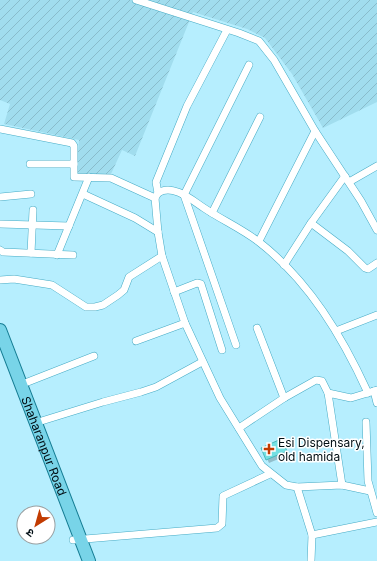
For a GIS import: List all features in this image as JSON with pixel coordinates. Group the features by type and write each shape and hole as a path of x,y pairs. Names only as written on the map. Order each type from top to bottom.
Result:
{"main road":[{"name":"Shaharanpur Road","path":"0,330 77,540 82,561"},
{"name":"Shaharanpur Road","path":"0,346 77,540 89,561"}],"street":[{"path":"136,0 252,37 265,47 315,131 347,179 377,230"},
{"path":"227,30 187,106 156,182 158,232 162,256 185,323 202,362 220,398 262,466 270,474 286,485 297,487 342,485 370,491"},
{"path":"236,345 184,195 249,65"},
{"path":"212,213 260,117"},
{"path":"0,129 72,143 74,146 74,177 118,180 157,195 170,191 184,195 259,241 309,290 373,391 377,403"},
{"path":"259,241 315,131"},
{"path":"30,164 74,164"},
{"path":"284,265 311,223 347,179 377,166"},
{"path":"57,255 90,177"},
{"path":"0,197 31,194"},
{"path":"83,194 135,218 158,232"},
{"path":"31,253 33,210"},
{"path":"311,223 348,251 365,268 368,269 377,263"},
{"path":"0,224 69,226"},
{"path":"0,250 3,252 73,255"},
{"path":"0,280 14,279 52,285 86,307 95,307 103,305 118,295 124,290 128,277 162,256"},
{"path":"174,292 198,283 201,284 222,350"},
{"path":"336,331 377,315"},
{"path":"136,341 185,323"},
{"path":"257,328 284,398"},
{"path":"20,386 94,356"},
{"path":"35,423 141,392 202,362"},
{"path":"239,428 284,398 319,379 323,382 328,393 342,485"},
{"path":"328,393 351,398 373,391"},
{"path":"366,422 368,481 370,491 375,500 377,513"},
{"path":"77,540 217,528 222,524 223,496 270,474"},
{"path":"297,487 312,535 311,561"},
{"path":"312,535 377,522"}],"shaded area":[{"path":"0,0 377,0 377,102 323,128 292,74 265,38 247,29 193,12 135,156 122,150 111,174 76,174 79,140 4,124 10,104 0,100"}],"building":[{"path":"281,439 287,451 266,460 261,448"}],"place":[{"name":"Esi Dispensary, old hamida","path":"269,449"}]}
